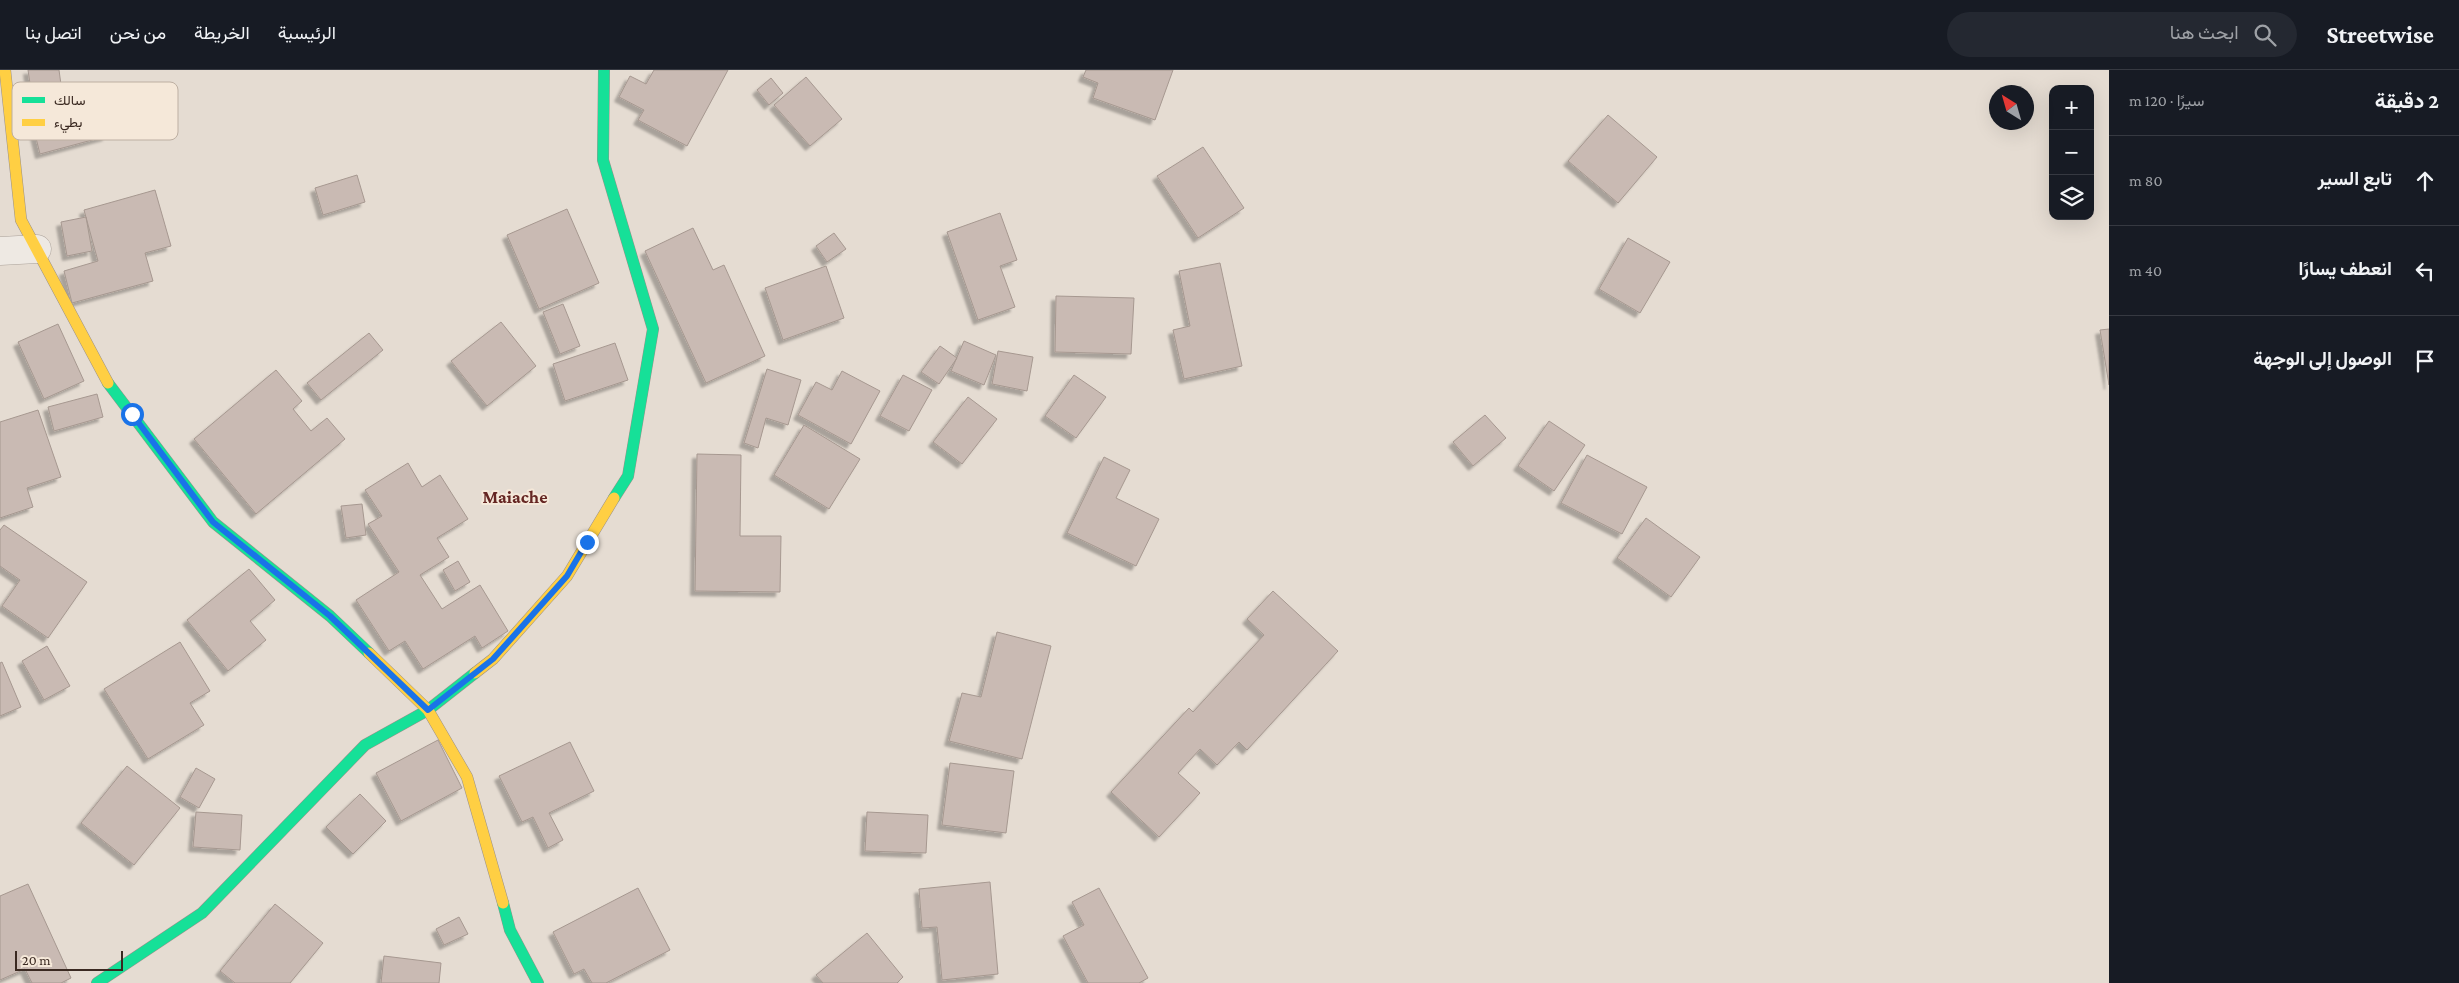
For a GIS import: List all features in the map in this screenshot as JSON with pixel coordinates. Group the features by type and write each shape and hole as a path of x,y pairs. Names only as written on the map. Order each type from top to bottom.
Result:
{"street":[{"path":"5,70 12,136"},
{"path":"97,983 202,913 365,745 428,710 493,659 567,576 628,476 652,329 603,160 604,70"},
{"path":"12,140 21,220 108,384 213,522 330,616 428,710 467,777 510,930 538,983"},
{"path":"0,251 37,249"}],"building":[{"path":"28,70 59,70 61,82 30,82"},
{"path":"654,70 728,70 687,146 638,120 644,110 619,97 630,76 646,84"},
{"path":"1086,70 1173,70 1155,120 1093,98 1098,83 1083,77"},
{"path":"806,77 842,119 810,146 774,105"},
{"path":"771,78 783,93 769,105 757,90"},
{"path":"1608,115 1657,157 1618,203 1568,161"},
{"path":"36,140 92,140 40,154"},
{"path":"1203,147 1244,208 1198,238 1157,176"},
{"path":"357,175 365,202 323,215 315,188"},
{"path":"155,190 171,246 145,253 153,281 72,303 64,271 98,261 84,210"},
{"path":"567,209 599,283 539,309 507,235"},
{"path":"1000,213 1017,260 1000,266 1015,307 978,320 947,232"},
{"path":"86,217 92,251 67,256 61,222"},
{"path":"693,228 713,270 724,265 765,356 706,383 645,251"},
{"path":"834,233 846,249 827,262 816,246"},
{"path":"1628,238 1670,262 1640,313 1599,289"},
{"path":"1220,263 1242,366 1184,379 1173,330 1190,326 1179,271"},
{"path":"826,266 844,318 783,340 765,288"},
{"path":"1056,296 1134,298 1131,354 1055,352"},
{"path":"563,304 580,346 560,354 543,312"},
{"path":"501,322 536,366 487,406 451,361"},
{"path":"58,324 84,381 44,399 18,342"},
{"path":"2109,329 2109,385 2100,330"},
{"path":"369,333 383,350 321,400 307,383"},
{"path":"964,341 996,355 984,385 951,371"},
{"path":"615,343 628,380 565,401 553,364"},
{"path":"940,346 957,358 939,384 921,372"},
{"path":"998,351 1033,357 1027,391 992,384"},
{"path":"767,369 801,380 788,425 766,418 758,448 744,443"},
{"path":"276,370 302,401 293,409 311,431 327,418 345,439 256,514 194,439"},
{"path":"842,371 880,391 851,444 798,415 816,382 832,390"},
{"path":"903,375 932,390 909,431 880,416"},
{"path":"1074,375 1106,397 1076,438 1045,416"},
{"path":"97,394 103,417 54,431 48,407"},
{"path":"968,397 997,419 962,464 933,442"},
{"path":"38,410 61,477 27,488 33,507 0,518 0,422"},
{"path":"1485,415 1506,438 1473,466 1453,442"},
{"path":"1549,421 1585,445 1554,491 1518,466"},
{"path":"804,425 860,459 829,509 774,475"},
{"path":"697,454 741,455 740,536 781,536 780,592 695,591"},
{"path":"1587,455 1647,487 1622,534 1561,503"},
{"path":"1104,457 1130,470 1116,498 1159,519 1136,566 1067,533"},
{"path":"408,463 422,487 440,475 468,519 437,538 449,557 420,575 442,609 480,585 508,631 482,648 475,636 423,669 405,641 389,651 356,600 399,572 368,524 382,516 365,490"},
{"path":"362,504 366,535 346,538 341,506"},
{"path":"1646,518 1700,557 1671,597 1617,558"},
{"path":"4,525 87,582 48,638 2,606 20,580 0,566 0,530"},
{"path":"458,561 470,582 455,591 443,570"},
{"path":"249,569 275,600 250,621 266,640 228,671 187,620"},
{"path":"1273,591 1338,651 1247,750 1239,742 1217,765 1200,749 1178,773 1200,793 1159,837 1111,792 1189,708 1193,712 1264,635 1247,619"},
{"path":"997,632 1051,646 1022,759 949,741 962,693 981,697"},
{"path":"180,642 210,691 190,703 204,725 148,759 104,689"},
{"path":"47,646 70,686 44,700 22,661"},
{"path":"2,662 21,707 0,716 0,663"},
{"path":"438,740 462,788 401,821 376,773"},
{"path":"570,742 594,791 549,813 563,840 548,848 533,817 522,822 499,776"},
{"path":"950,763 1014,771 1006,833 942,825"},
{"path":"127,766 180,808 134,865 81,823"},
{"path":"196,768 215,779 199,808 180,797"},
{"path":"360,794 386,821 353,854 326,827"},
{"path":"196,812 242,815 240,850 193,847"},
{"path":"867,812 928,815 926,853 865,851"},
{"path":"990,882 998,974 942,980 937,927 922,928 919,889"},
{"path":"28,884 71,978 61,983 32,983 25,969 0,980 0,896"},
{"path":"638,888 670,950 606,983 592,983 584,969 574,974 553,932"},
{"path":"1099,888 1148,978 1139,983 1088,983 1063,936 1084,925 1072,902"},
{"path":"275,904 323,943 290,983 235,983 220,971"},
{"path":"459,917 468,934 444,945 436,929"},
{"path":"867,933 903,977 897,983 823,983 816,975"},
{"path":"384,956 441,963 439,983 381,983"}],"traffic: fast":[{"path":"604,70 603,160 653,329 628,476 614,498"},
{"path":"108,383 213,522 330,616 369,653"},
{"path":"97,983 202,913 365,745 428,710 475,673"},
{"path":"503,903 510,930 538,983"}],"traffic: slow":[{"path":"5,70 12,136"},
{"path":"12,140 21,220 108,383"},
{"path":"475,673 493,659 567,576 614,498"},
{"path":"369,653 428,710 467,777 503,903"}],"district":[{"name":"Maiache","path":"515,497"}],"route":[{"path":"132,414 213,522 330,616 428,710 493,659 567,576 587,542"}]}
